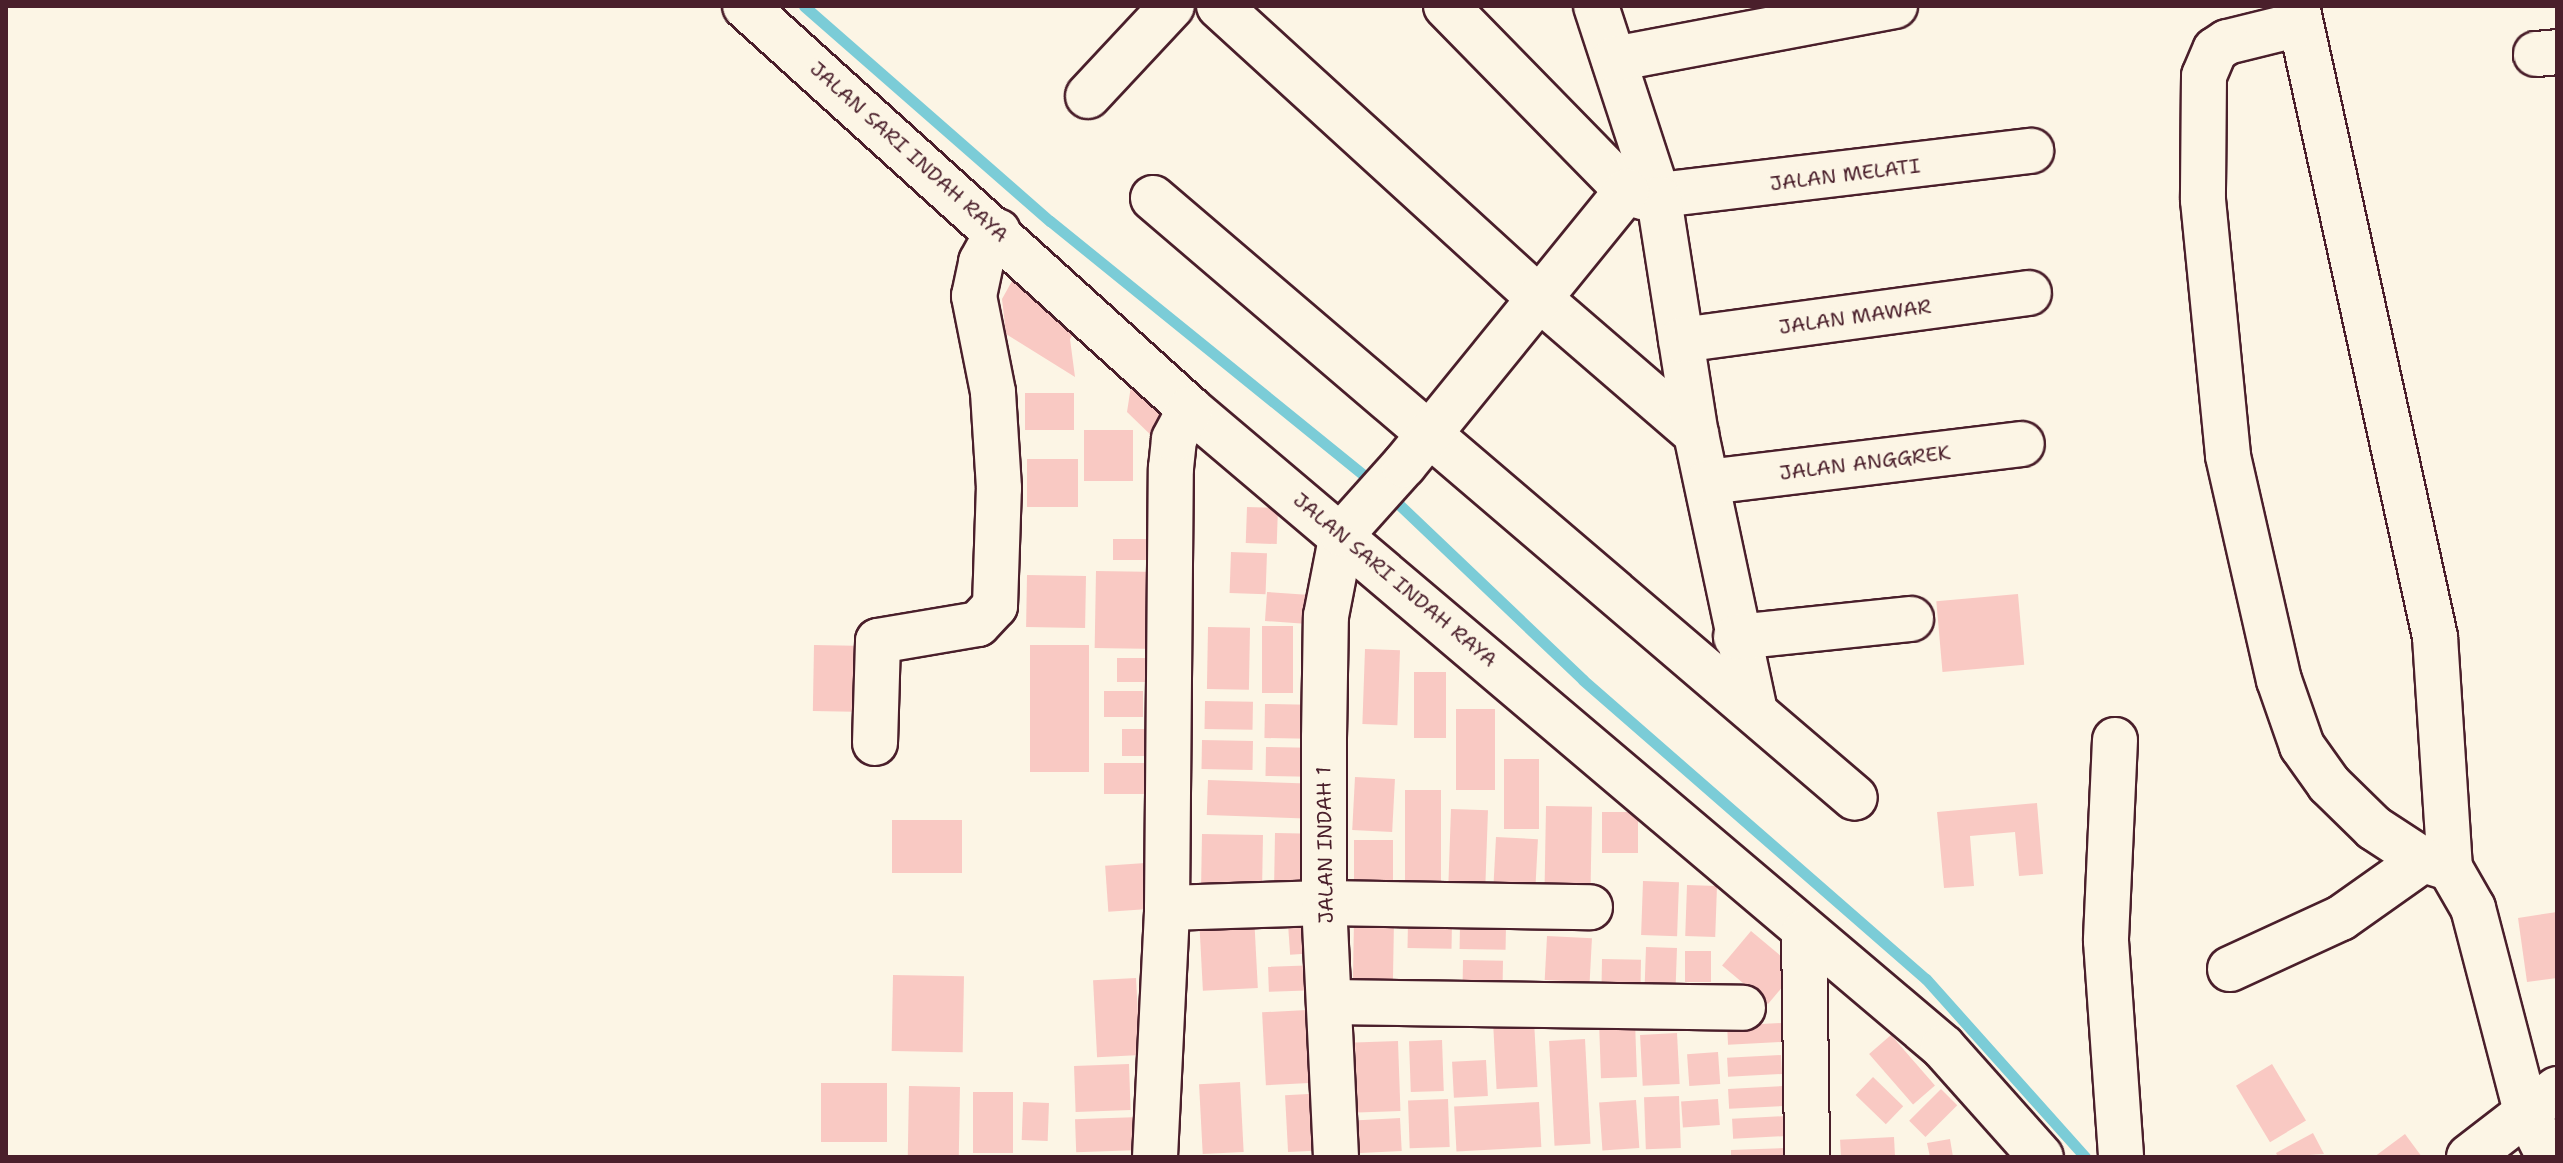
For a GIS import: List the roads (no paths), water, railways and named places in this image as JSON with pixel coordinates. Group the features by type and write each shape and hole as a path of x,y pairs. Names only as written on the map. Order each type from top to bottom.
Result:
{"street":[{"name":"JALAN SARI INDAH RAYA","path":"745,6 998,231 1190,409 1349,526 1804,932 1943,1047 2041,1157"},
{"path":"1122,6 1131,51"},
{"path":"1088,96 1172,6"},
{"path":"1219,6 1541,300 1696,434"},
{"path":"1596,6 1614,59 1643,195 1681,340 1736,637 1754,707"},
{"path":"1614,59 1729,20 1875,8"},
{"path":"1455,11 1643,195"},
{"path":"2437,864 2435,637 2298,15 2227,42 2215,50 2204,76 2203,200 2220,409 2290,721 2329,784 2355,812 2437,864 2473,908 2542,1100 2549,1157"},
{"name":"JALAN MELATI","path":"1643,195 2031,151"},
{"path":"1349,526 1416,451 1541,300 1643,195"},
{"path":"1153,198 1416,451 1754,707 1855,798"},
{"path":"875,743 878,641 978,624 995,606 999,541 995,424 988,352 974,296 981,262 998,231"},
{"name":"JALAN MAWAR","path":"1681,340 2029,293"},
{"path":"1155,1157 1167,908 1171,468 1174,439 1190,409"},
{"name":"JALAN ANGGREK","path":"1708,482 2022,444"},
{"name":"JALAN INDAH 1","path":"1336,1157 1324,903 1326,616 1349,526"},
{"path":"1736,637 1911,619"},
{"path":"2115,740 2106,941 2121,1157"},
{"path":"2230,969 2341,918 2437,864"},
{"path":"1167,908 1324,903 1590,907"},
{"path":"1804,932 1807,1157"},
{"path":"1331,1002 1743,1008"},
{"path":"2469,1157 2542,1100"}],"waterway":[{"path":"804,6 1050,221 1374,483"},
{"path":"1388,494 1583,680 1926,979 2085,1157"}]}
